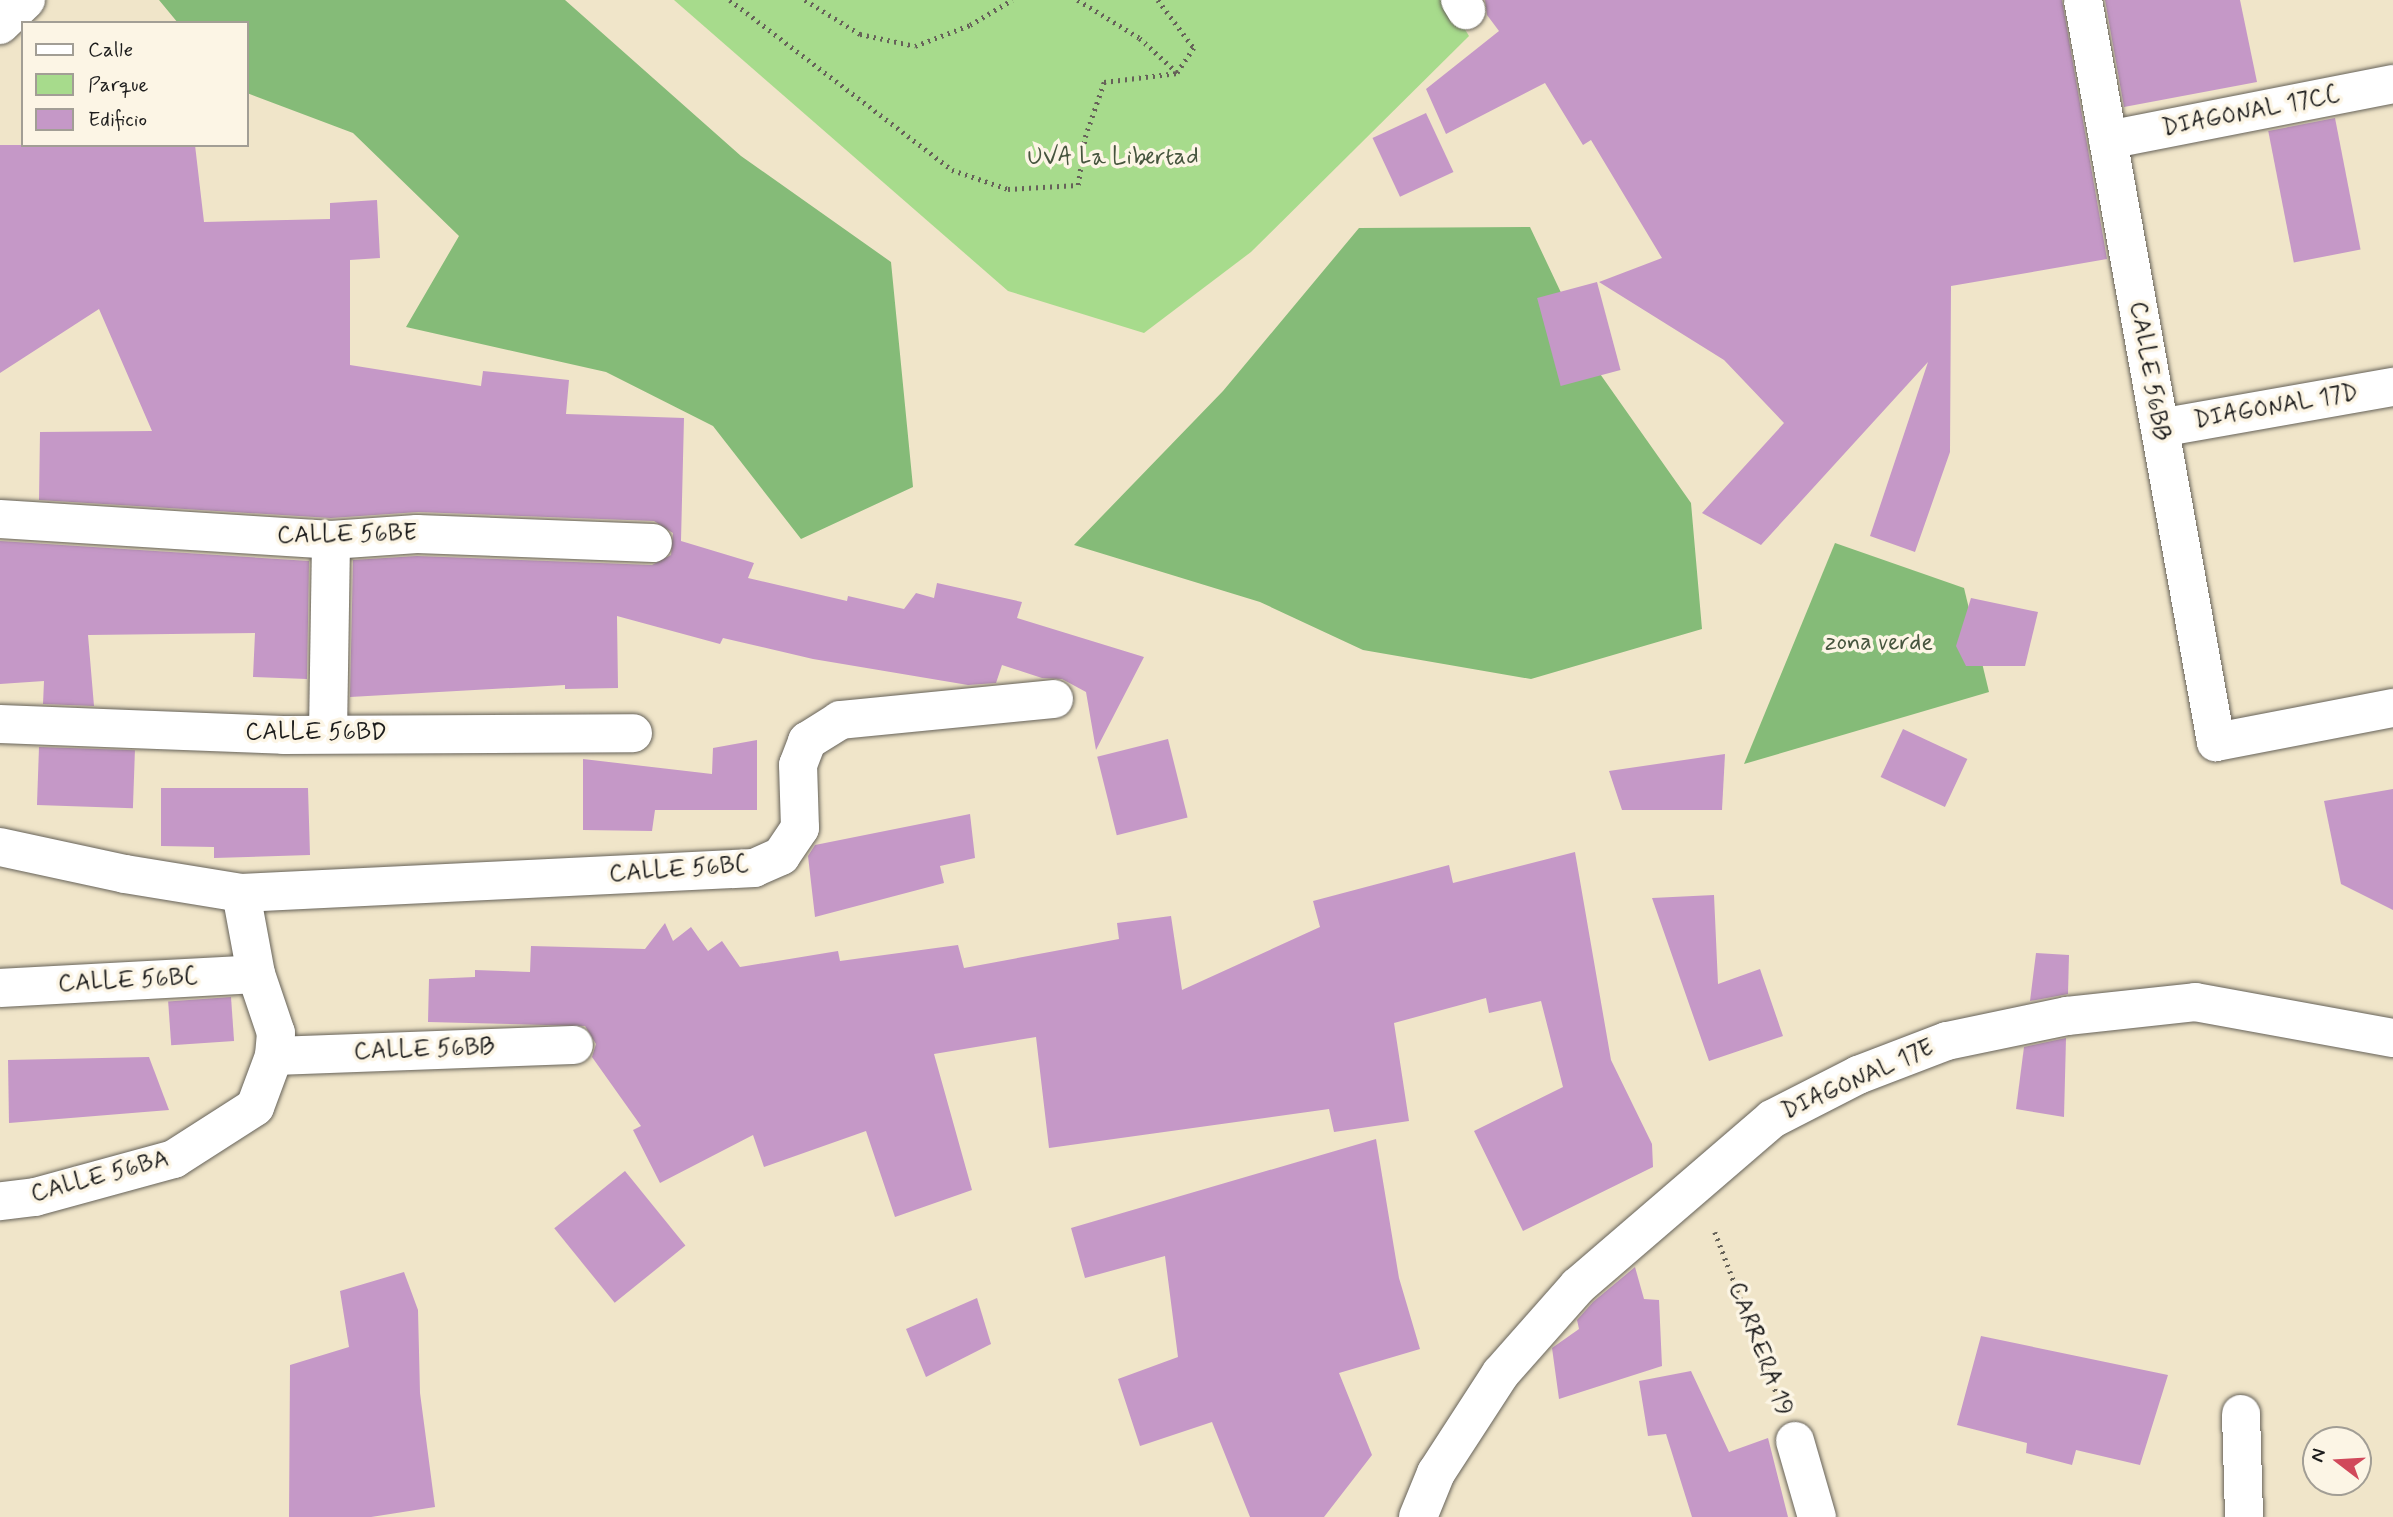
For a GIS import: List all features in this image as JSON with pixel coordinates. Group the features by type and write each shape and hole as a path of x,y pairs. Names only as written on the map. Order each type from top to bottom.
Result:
{"street":[{"path":"0,25 26,0"},
{"name":"CALLE 56BB","path":"2083,0 2216,742 2393,708"},
{"name":"DIAGONAL 17CC","path":"2108,140 2393,85"},
{"name":"DIAGONAL 17D","path":"2160,428 2393,387"},
{"name":"CALLE 56BE","path":"0,519 331,540 417,534 653,542"},
{"path":"328,733 331,540"},
{"name":"CALLE 56BC","path":"241,893 754,867 781,856 800,828 798,765 807,741 840,720 1054,699"},
{"name":"CALLE 56BD","path":"0,724 328,733 633,733"},
{"path":"0,847 125,874 241,893 256,974"},
{"name":"CALLE 56BC","path":"0,988 256,974"},
{"name":"CALLE 56BA","path":"0,1201 34,1197 174,1160 255,1107 274,1056 276,1033 256,974"},
{"name":"DIAGONAL 17E","path":"1418,1517 1436,1473 1501,1373 1578,1286 1772,1119 1858,1075 1947,1041 2067,1016 2195,1002 2393,1038"},
{"name":"CALLE 56BB","path":"274,1056 574,1045"},
{"path":"2241,1414 2244,1517"},
{"name":"CARRERA 19","path":"1795,1441 1817,1517"}],"path":[{"path":"730,0 952,170 1008,189 1077,185 1085,137 1104,82 1177,73 1194,48 1158,0"},
{"path":"805,0 860,34 915,46 970,25 1012,0"},
{"path":"1077,0 1139,38 1177,73"},
{"name":"CARRERA 19","path":"1697,1183 1795,1441"}],"green space":[{"path":"159,0 565,0 741,156 891,262 913,487 801,539 713,426 606,372 406,327 459,236 353,133 248,93 248,21 176,21"},
{"name":"UVA La Libertad","path":"674,0 1447,0 1469,36 1251,252 1144,333 1008,291"},
{"path":"1530,227 1598,371 1691,503 1702,629 1531,679 1363,650 1260,602 1074,545 1223,391 1359,228"},
{"name":"zona verde","path":"1835,543 1964,588 1989,692 1744,764"}],"building":[{"path":"1485,0 2062,0 2107,259 1951,286 1950,452 1915,552 1870,536 1928,362 1761,545 1702,513 1784,423 1724,360 1599,282 1662,258 1591,140 1583,145 1545,83 1446,134 1426,89 1499,31 1487,15"},
{"path":"2105,0 2240,0 2257,82 2124,107"},
{"path":"1426,113 1453,172 1400,197 1373,138"},
{"path":"2335,118 2361,250 2294,263 2268,131"},
{"path":"0,145 195,147 204,222 330,219 330,203 377,200 380,258 350,260 350,365 481,386 483,371 569,380 566,414 684,418 681,541 754,563 748,578 847,601 848,596 904,609 916,593 934,598 937,583 1022,602 1017,618 1144,657 1096,750 1086,692 1062,679 1042,678 1002,665 996,683 968,685 813,659 723,638 720,644 617,616 618,688 565,689 565,685 350,697 353,560 417,556 652,565 671,555 673,533 654,521 418,512 331,518 39,500 40,432 152,431 99,309 0,373"},
{"path":"1597,282 1621,370 1561,386 1537,298"},
{"path":"0,541 309,561 307,679 253,677 255,633 88,635 94,706 43,704 44,681 0,684"},
{"path":"1971,598 2038,612 2025,666 1966,666 1956,646"},
{"path":"1903,729 1967,759 1945,807 1881,777"},
{"path":"1168,739 1188,818 1117,835 1097,757"},
{"path":"757,740 757,810 655,810 652,831 583,830 583,759 712,774 713,748"},
{"path":"39,747 135,750 133,808 37,805"},
{"path":"1725,754 1722,810 1622,810 1609,771"},
{"path":"161,788 308,788 310,855 214,858 214,847 161,846"},
{"path":"2393,789 2393,910 2341,884 2324,801"},
{"path":"970,814 975,858 940,866 944,883 815,917 808,856 815,845"},
{"path":"1575,852 1611,1060 1652,1144 1653,1167 1523,1231 1474,1131 1563,1087 1541,1001 1489,1013 1486,998 1394,1023 1409,1121 1334,1132 1329,1109 1049,1148 1036,1037 934,1054 972,1190 895,1217 866,1131 764,1167 753,1135 660,1183 633,1130 641,1126 592,1057 596,1044 585,1026 428,1022 429,979 475,977 475,970 530,972 531,946 645,949 665,923 673,941 691,927 708,951 722,941 740,967 838,951 840,961 958,945 964,968 1119,939 1117,923 1171,916 1182,990 1320,927 1313,901 1449,865 1453,883"},
{"path":"1714,895 1718,984 1760,969 1783,1036 1709,1061 1652,898"},
{"path":"2036,953 2069,955 2068,994 2030,1001"},
{"path":"231,997 234,1041 171,1045 168,1001"},
{"path":"2066,1038 2064,1117 2016,1109 2024,1047"},
{"path":"149,1057 169,1110 9,1123 8,1060"},
{"path":"1376,1139 1399,1278 1420,1349 1339,1373 1372,1455 1324,1517 1250,1517 1212,1422 1140,1446 1118,1379 1178,1357 1165,1256 1085,1278 1071,1228"},
{"path":"625,1171 685,1246 615,1303 554,1228"},
{"path":"1635,1267 1644,1299 1659,1300 1662,1366 1559,1399 1552,1348 1579,1329 1577,1320 1593,1302"},
{"path":"404,1272 418,1310 420,1393 435,1507 371,1517 289,1517 290,1365 349,1347 340,1291"},
{"path":"977,1298 991,1344 926,1377 906,1329"},
{"path":"1981,1336 2168,1375 2140,1465 2076,1450 2072,1465 2026,1453 2027,1443 1957,1425"},
{"path":"1691,1371 1729,1452 1768,1438 1788,1517 1692,1517 1666,1434 1648,1436 1639,1381"}]}
